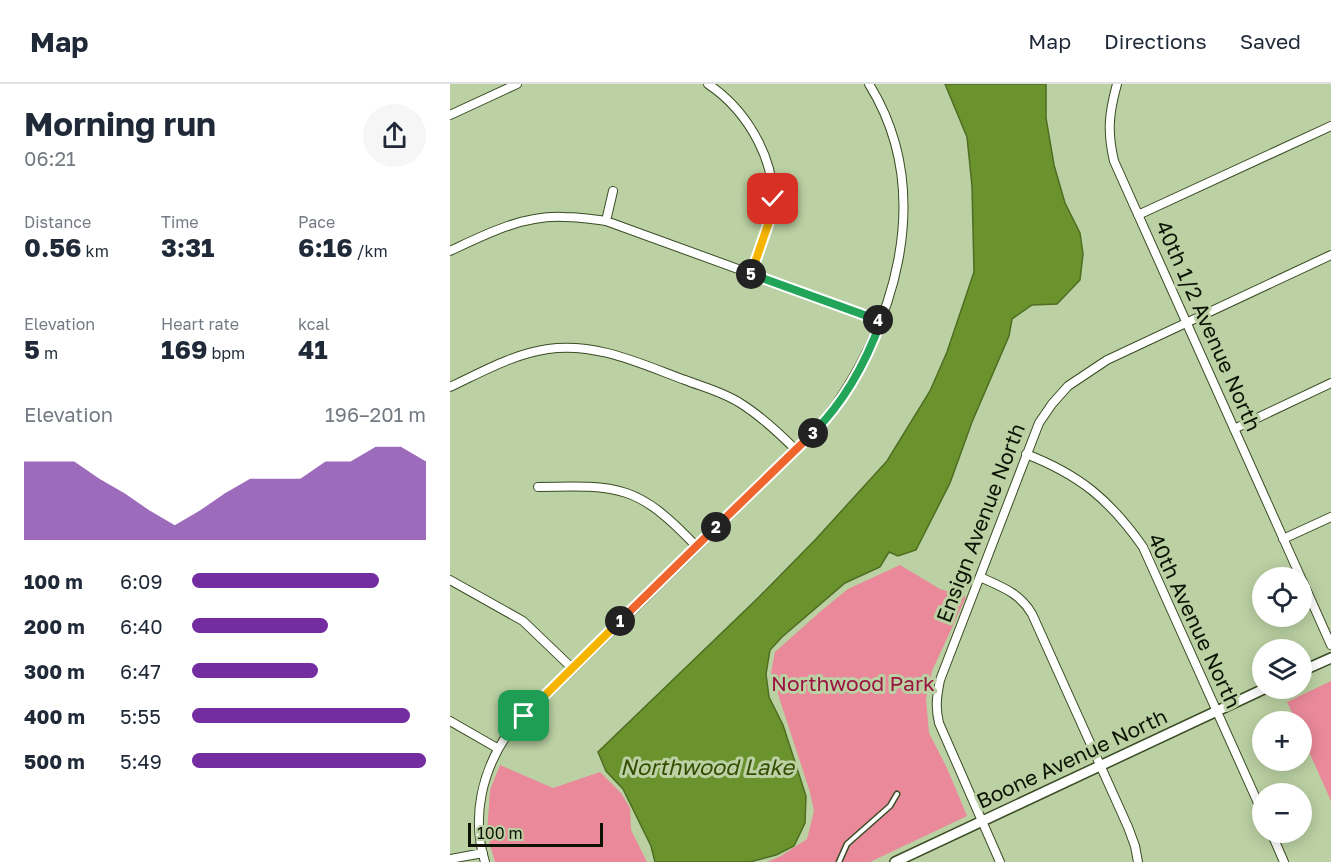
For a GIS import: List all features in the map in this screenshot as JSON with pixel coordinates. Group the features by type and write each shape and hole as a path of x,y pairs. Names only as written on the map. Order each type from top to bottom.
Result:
{"street":[{"path":"450,115 517,84"},
{"path":"708,84 731,103 746,122 770,171 773,192 771,216 751,274"},
{"path":"485,862 479,815 481,793 497,748 524,716 822,424 862,365 889,300 902,229 902,193 896,144 888,120 869,84"},
{"name":"40th 1/2 Avenue North","path":"1117,84 1108,124 1114,161 1296,567"},
{"path":"1138,215 1331,126"},
{"path":"606,221 613,191"},
{"path":"450,252 506,226 532,220 563,216 606,221 881,321"},
{"name":"Ensign Avenue North","path":"1000,862 945,737 936,710 940,680 1039,423 1068,386 1107,360 1331,255"},
{"path":"450,387 505,360 527,353 550,348 573,347 596,350 619,356 737,401 769,423 796,450"},
{"path":"1234,429 1331,383"},
{"name":"40th Avenue North","path":"1026,454 1064,471 1087,486 1107,503 1143,547 1252,789"},
{"path":"538,487 587,486 624,491 657,508 696,546"},
{"path":"1283,539 1331,517"},
{"path":"980,577 1016,594 1026,603 1128,827 1138,862"},
{"path":"450,580 523,621 573,668"},
{"name":"40th 1/2 Avenue North","path":"1312,603 1331,645"},
{"path":"1312,667 1331,658"},
{"name":"Boone Avenue North","path":"895,862 1252,695"},
{"path":"450,721 497,748"},
{"path":"1276,843 1284,862"},
{"path":"450,859 483,853"}],"lane":[{"path":"839,862 847,844 890,806 897,794"}],"green space":[{"name":"Northwood Park","path":"900,565 940,589 966,597 932,671 926,699 929,733 967,816 870,862 767,862 807,839 814,811 810,792 771,673 775,652 848,589"},
{"path":"1331,681 1331,801 1312,758 1312,711 1291,711 1287,702 1293,699 1312,699 1312,690"},
{"path":"500,765 553,788 600,772 621,793 630,808 631,830 647,862 495,862 487,834 490,790"}],"water":[{"name":"Northwood Lake","path":"945,84 1046,84 1046,118 1054,165 1065,203 1080,233 1083,254 1080,280 1057,304 1032,305 1012,319 1009,336 972,422 950,483 916,550 898,556 889,552 880,567 845,583 770,650 766,674 769,697 783,725 806,796 805,823 794,846 776,855 750,862 655,862 651,846 623,789 606,771 598,752 759,597 887,461 930,391 947,352 974,272 972,186 967,137"}],"route":[{"path":"524,716 822,424 862,365 881,321 751,274 771,216 773,199"}]}
